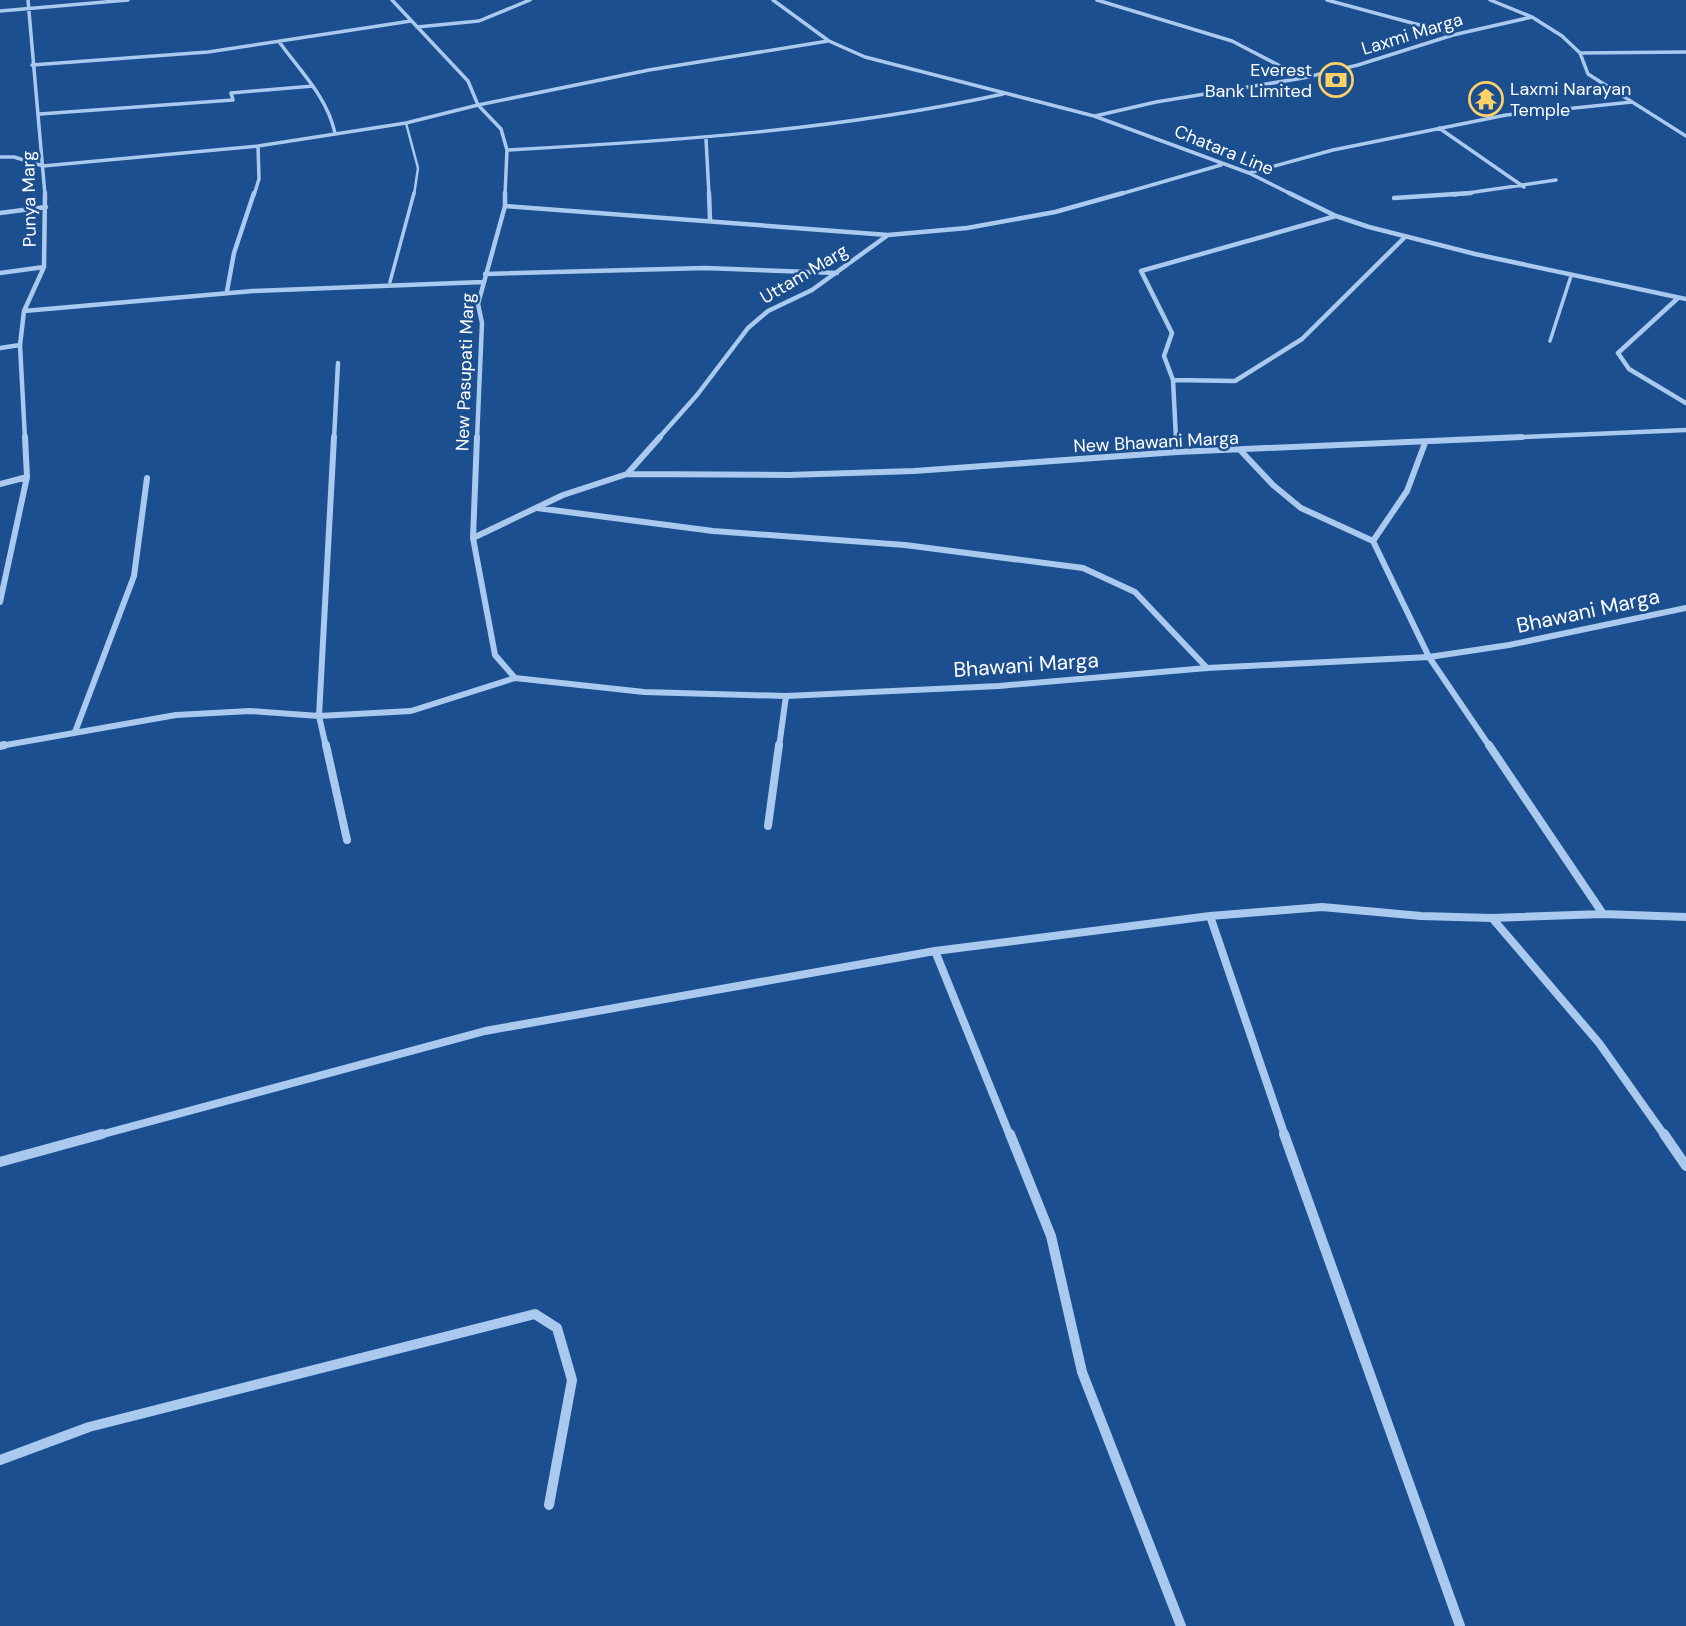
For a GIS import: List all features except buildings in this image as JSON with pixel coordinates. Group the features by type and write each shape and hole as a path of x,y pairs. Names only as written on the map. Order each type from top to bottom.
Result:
{"street":[{"name":"Punya Marg","path":"0,602 27,477 20,345 24,311 44,267 46,206 28,0"},
{"path":"0,10 128,0"},
{"name":"New Pasupati Marg","path":"392,0 468,81 478,105 501,129 507,150 505,206 478,304 482,323 473,538"},
{"path":"417,27 479,20 530,0"},
{"name":"Chatara Line","path":"773,0 829,41 865,57 1094,116 1249,173 1336,215 1405,237 1571,276 1686,299"},
{"path":"1097,0 1232,41 1303,78"},
{"path":"1327,0 1454,35"},
{"path":"1490,0 1532,17 1562,36 1580,53 1588,74 1686,136"},
{"name":"Laxmi Marga","path":"1094,116 1156,102 1303,78 1358,65 1454,35 1532,17"},
{"path":"32,65 208,52 281,43 411,21"},
{"path":"0,157 14,157 43,166 258,146 405,123 649,70 829,41"},
{"path":"281,43 325,102 335,133"},
{"path":"1580,53 1686,52"},
{"path":"40,114 233,100 231,93 313,86"},
{"path":"507,150 706,139 930,110 1005,94"},
{"path":"1249,173 1333,150 1439,128 1506,116 1632,102"},
{"path":"1439,128 1524,187"},
{"path":"706,139 710,219"},
{"path":"227,291 234,253 259,179 258,146"},
{"path":"505,206 710,219 888,235 967,228 1055,212 1222,165"},
{"path":"1394,198 1463,194 1524,187 1556,180"},
{"path":"0,213 46,206"},
{"path":"1177,452 1173,380 1164,356 1172,333 1141,271 1336,215"},
{"name":"Uttam Marg","path":"627,474 697,395 748,328 768,311 812,290 837,274 888,235"},
{"path":"1173,380 1235,381 1302,339 1405,237"},
{"path":"0,272 44,267"},
{"path":"485,274 766,267 837,274"},
{"path":"24,311 227,291 390,282 483,282"},
{"path":"1678,298 1618,354 1629,369 1686,403"},
{"path":"0,348 20,345"},
{"path":"338,363 319,716 348,840"},
{"name":"New Bhawani Marga","path":"627,474 788,475 914,471 1177,452 1686,430"},
{"path":"1373,541 1407,491 1425,443"},
{"path":"1241,451 1273,485 1301,508 1373,541 1429,656 1603,914"},
{"path":"0,746 176,715 250,711 319,716 411,711 515,678 495,655 473,538 563,495 627,474"},
{"path":"0,484 27,477"},
{"path":"75,732 134,576 147,478"},
{"path":"536,508 713,531 905,545 1083,568 1135,592 1207,668"},
{"name":"Bhawani Marga","path":"515,678 532,682 644,692 786,696 999,686 1207,668 1429,656 1509,645 1686,608"},
{"path":"768,826 786,696"},
{"path":"0,1162 485,1031 935,951 1210,916 1322,907 1421,916 1492,918 1603,914 1686,917"},
{"path":"1210,916 1302,1188 1460,1626"},
{"path":"1492,918 1599,1043 1686,1166"},
{"path":"935,951 1051,1237 1082,1372 1181,1626"},
{"path":"0,1460 89,1427 535,1314 557,1328 572,1380 549,1505"}],"lane":[{"path":"390,282 411,210 418,168 405,123"},
{"path":"1550,341 1571,276"}],"place":[{"name":"Everest Bank Limited","path":"1336,80"},
{"name":"Laxmi Narayan Temple","path":"1486,99"}]}
